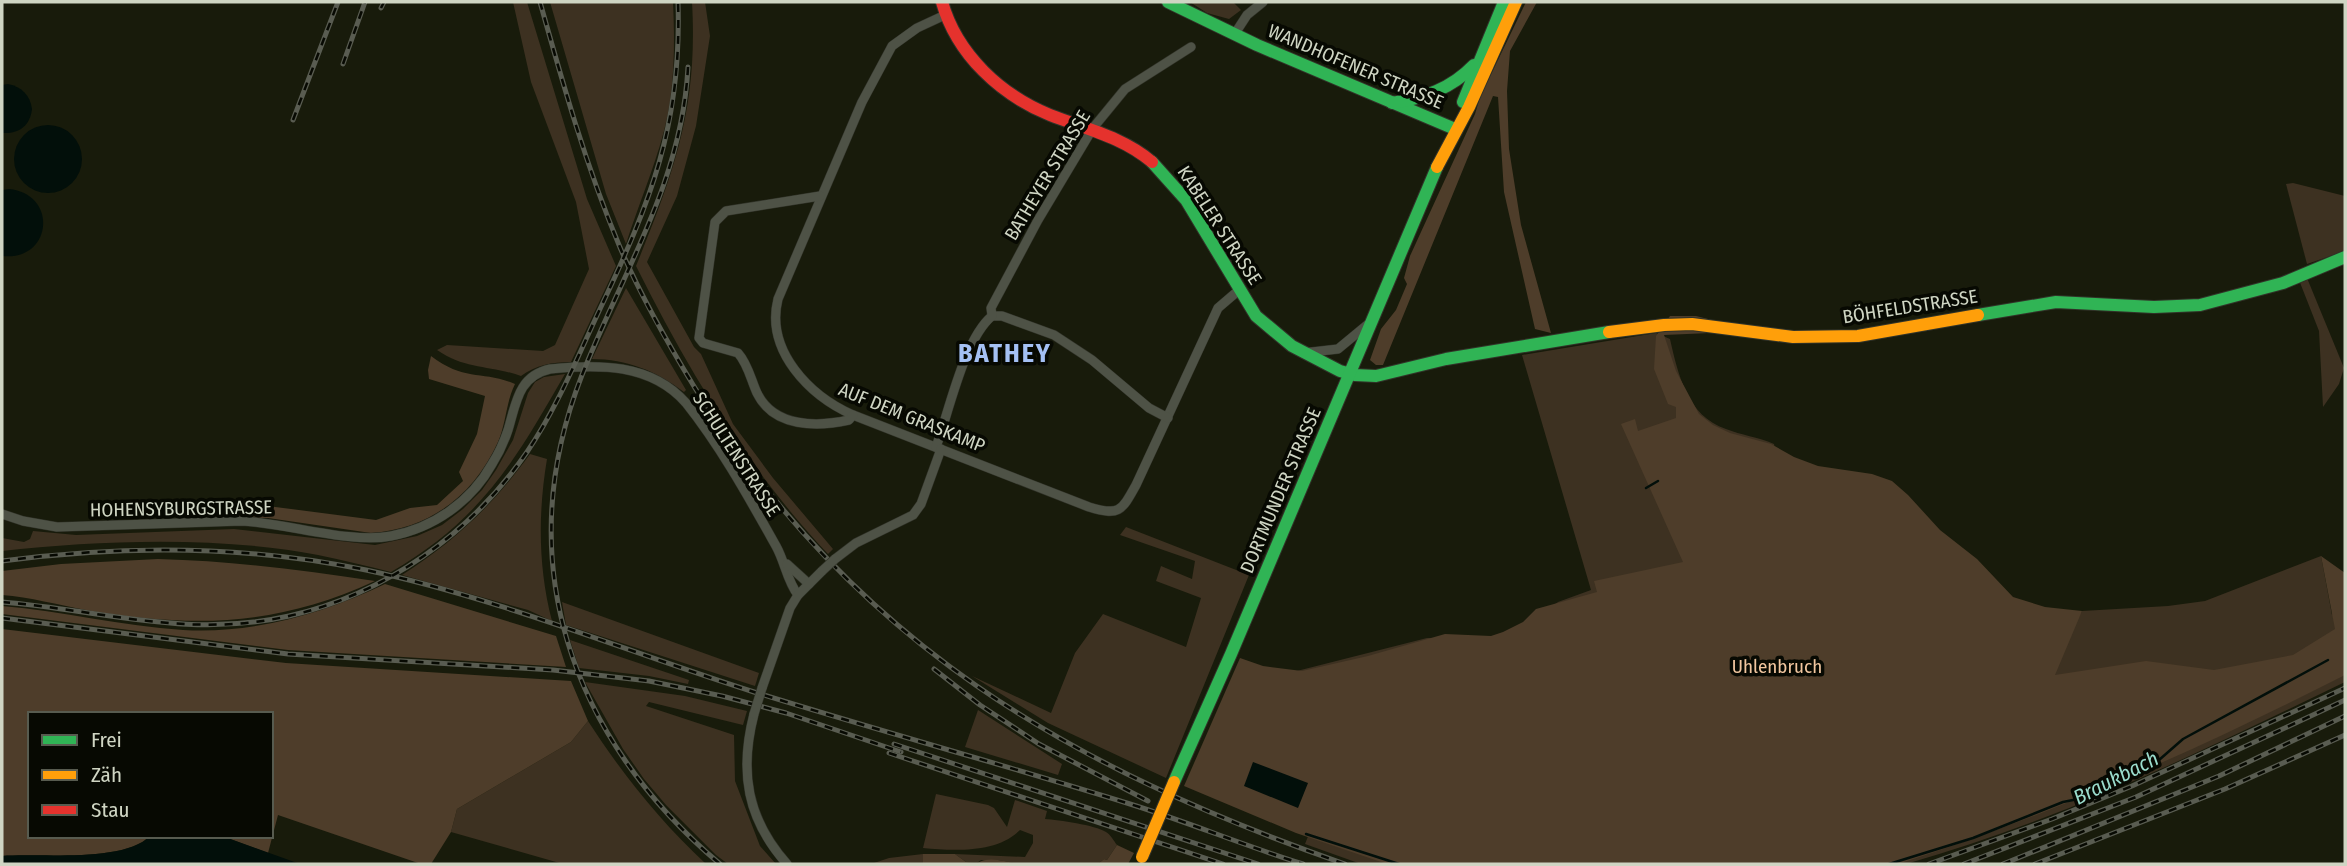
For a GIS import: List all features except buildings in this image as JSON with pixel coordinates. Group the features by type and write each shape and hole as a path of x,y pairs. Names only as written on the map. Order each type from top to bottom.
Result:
{"street":[{"name":"KABELER STRASSE","path":"943,2 946,15 978,65 994,82 1036,109 1093,128 1133,148 1159,169 1192,211 1256,316 1269,330 1303,352 1350,373"},
{"name":"WANDHOFENER STRASSE","path":"1167,2 1234,35 1455,130"},
{"path":"1234,35 1247,15 1263,2"},
{"name":"DORTMUNDER STRASSE","path":"1455,130 1462,103 1504,2"},
{"name":"DORTMUNDER STRASSE","path":"1141,860 1371,322 1455,130 1469,107 1516,2"},
{"name":"AUF DEM GRASKAMP","path":"946,15 917,28 892,46 862,102 778,299 776,324 788,358 804,382 823,400 853,415 1089,507 1116,512 1124,506 1136,485 1218,308 1240,290"},
{"name":"BATHEYER STRASSE","path":"787,864 763,833 756,818 748,789 747,743 762,688 790,608 808,584 835,559 856,543 913,515 921,504 966,359 982,324 992,316 992,308 1032,231 1093,128 1125,89 1191,47"},
{"path":"1391,103 1429,97 1453,85 1473,68 1482,54"},
{"path":"820,196 726,211 715,222 699,338 703,343 738,353 759,398 791,422 820,424 849,420 853,415"},
{"name":"BÖHFELDSTRASSE","path":"1350,373 1371,377 1445,359 1664,325 1692,324 1793,337 1857,336 2056,302 2084,301 2156,308 2186,307 2273,285 2345,257"},
{"path":"992,316 1002,316 1054,335 1149,408 1168,418"},
{"path":"1303,352 1338,349 1371,322"},
{"name":"SCHULTENSTRASSE","path":"568,367 609,366 635,371 662,384 682,398 742,486 784,560 792,588 798,595"},
{"name":"HOHENSYBURGSTRASSE","path":"2,514 57,527 242,522 271,523 357,537 387,537 403,533 428,524 451,510 481,481 503,442 517,394 524,383 541,370 568,367"},
{"name":"SCHULTENSTRASSE","path":"784,560 808,584"}],"green space":[{"path":"513,2 527,2 587,199 616,266 571,362 544,365 521,376 458,361 437,350 447,345 543,351 555,345 589,269 576,202 531,82"},
{"path":"550,2 673,2 673,67 668,115 656,159 626,244 606,194"},
{"path":"692,2 705,2 710,36 696,126 677,196 647,262 694,347 701,354 733,424 773,478 833,549 828,554 771,487 721,417 698,381 636,266 662,199 681,137 691,74"},
{"path":"1190,2 1233,2 1241,10 1229,19 1207,13"},
{"path":"1526,2 1537,2 1510,51 1507,91 1509,149 1521,225 1551,333 1535,329 1504,192 1498,97 1493,96 1383,365 1376,365 1370,360 1381,329 1396,310 1407,284 1404,278 1410,256 1475,114 1480,97"},
{"path":"2293,183 2345,196 2345,251 2307,264 2286,184"},
{"path":"2307,278 2344,368 2339,384 2323,407 2319,331 2299,280"},
{"path":"626,288 686,390 684,392 641,368 617,361 592,359"},
{"name":"Uhlenbruch","path":"1670,316 1696,316 1720,322 1710,333 1664,335 1676,371 1699,414 1713,425 1730,433 1771,444 1818,466 1872,474 1892,481 1940,530 1977,559 2013,597 2045,607 2082,611 2055,675 2146,661 2214,670 2293,655 2335,629 2321,556 2345,573 2345,675 2181,754 2069,802 1898,864 1387,864 1296,833 1184,786 1240,658 1263,666 1302,671 1445,634 1491,636 1523,622 1536,609 1597,592 1594,581 1683,562 1621,424 1635,419 1638,431 1676,418 1676,407 1668,404 1654,369 1656,336"},
{"name":"Uhlenbruch","path":"1656,333 1670,339 1686,392 1693,404 1713,423 1774,444 1775,449 2007,596 2077,620 2082,611 2205,601 2321,556 2332,615 2345,583 2345,682 2184,759 2075,806 1963,847 1906,864 1361,864 1305,844 1334,770 1285,674 1427,638 1496,639 1526,625 1558,602 1591,590 1522,355"},
{"path":"431,356 464,373 515,384 501,435 488,461 463,493 448,506 412,525 371,533 268,518 213,517 214,499 376,520 410,508 437,505 463,481 459,472 477,434 485,396 429,379"},
{"path":"565,374 512,461 493,486 449,531 391,572 281,549 201,542 119,542 2,551 2,538 24,542 30,539 33,531 76,535 234,529 375,545 417,536 442,525 482,490 513,440 528,393 535,382 544,377"},
{"path":"530,454 547,459 541,540 544,580 552,621 528,610 402,575 472,521 502,490"},
{"path":"1126,527 1249,575 1166,778 1048,723 972,676 1051,713 1075,653 1103,614 1186,647 1201,598 1156,581 1161,566 1192,579 1195,561 1120,535"},
{"path":"158,559 267,567 375,581 303,607 233,620 162,620 125,616 2,595 2,571 61,564"},
{"path":"385,584 556,636 566,667 288,650 2,614 2,606 160,628 236,629 312,613"},
{"path":"562,602 759,673 755,686 566,625"},
{"path":"2,629 286,663 571,681 588,721 571,742 457,809 451,832 431,864 421,864 278,815 273,834 273,712 28,712 28,838 147,838 121,850 101,853 2,856"},
{"path":"570,640 689,680 688,684 649,676 579,668"},
{"path":"585,682 685,696 747,711 743,725 649,702 646,706 734,735 735,781 760,846 776,864 728,864 716,855 644,779 623,749"},
{"path":"978,710 1062,764 1058,775 965,747"},
{"path":"588,721 642,796 706,864 563,864 451,832 457,809 571,742"},
{"path":"936,794 988,805 994,808 1007,827 1015,800 1047,811 1045,819 1101,829 1109,834 1117,845 1107,860 1104,859 1098,864 1017,864 999,860 966,862 955,854 1025,857 1033,843 1033,835 1020,830 1000,843 975,849 923,848"},
{"path":"227,838 272,838 268,853"},
{"path":"1117,845 1134,853 1128,864 1098,864 1104,859 1107,860"},
{"path":"923,854 923,864 871,864 889,858"},
{"path":"923,854 955,854 966,862 977,863 992,859 1017,864 923,864"}],"shaded area":[{"path":"8,84 24,92 32,109 23,128 2,133 2,85"},
{"path":"48,125 61,128 72,135 79,146 82,159 79,172 72,183 61,190 48,193 35,190 24,183 17,172 14,159 17,146 24,135 35,128"},
{"path":"9,189 25,194 36,202 42,214 43,227 39,239 31,249 19,255 2,256 2,190"},
{"path":"1253,762 1308,783 1298,808 1244,786"},
{"path":"147,838 228,838 300,864 2,864 2,856 80,855 121,850"}],"waterway":[{"path":"1646,488 1658,481"},
{"name":"Braukbach","path":"1889,864 1973,838 2063,802 2083,798 2145,768 2159,760 2183,739 2328,660"},
{"name":"Braukbach","path":"1306,834 1399,864"}],"railway":[{"path":"293,120 338,2"},
{"path":"343,64 365,2"},
{"path":"381,8 384,2"},
{"path":"540,2 596,185 627,264 645,300 695,388 757,477 824,556 897,625 976,685 1060,738 1149,785 1244,826 1345,864"},
{"path":"2,602 180,624 252,622 289,616 359,593 392,576 452,534 505,482 538,435 566,382 634,233 660,161 669,124 678,46 678,2"},
{"path":"688,67 675,149 663,188 582,375 561,445 552,513 554,579 568,642 592,703 625,761 668,814 720,864"},
{"path":"2,561 93,552 184,550 276,556 366,570 513,610 754,692 1130,804 1303,864"},
{"path":"2,618 288,654 553,670 649,681 786,713 901,752"},
{"path":"934,669 980,705 1039,744 1148,801"},
{"path":"1929,864 2052,819 2132,786 2345,688"},
{"path":"1964,864 2136,797 2345,700"},
{"path":"2003,864 2219,776 2345,716"},
{"path":"2035,864 2225,789 2345,735"},
{"path":"894,744 1258,864"},
{"path":"889,753 1223,864"}],"traffic: fast":[{"path":"1168,2 1257,45 1455,129"},
{"path":"1463,102 1504,2"},
{"path":"1392,103 1436,91 1456,80 1474,65"},
{"path":"1152,162 1186,200 1256,316 1292,346 1340,371 1376,376 1446,359 1609,332"},
{"path":"1174,782 1437,167"},
{"path":"1978,315 2056,302 2154,307 2200,305 2283,283 2345,257"}],"traffic: slow":[{"path":"1437,167 1469,107 1516,2"},
{"path":"1609,332 1692,324 1793,337 1858,336 1978,315"},
{"path":"1142,857 1174,782"}],"traffic: jam":[{"path":"942,2 958,39 983,71 998,84 1032,107 1116,140 1152,162"}],"district":[{"name":"BATHEY","path":"1005,353"}]}
